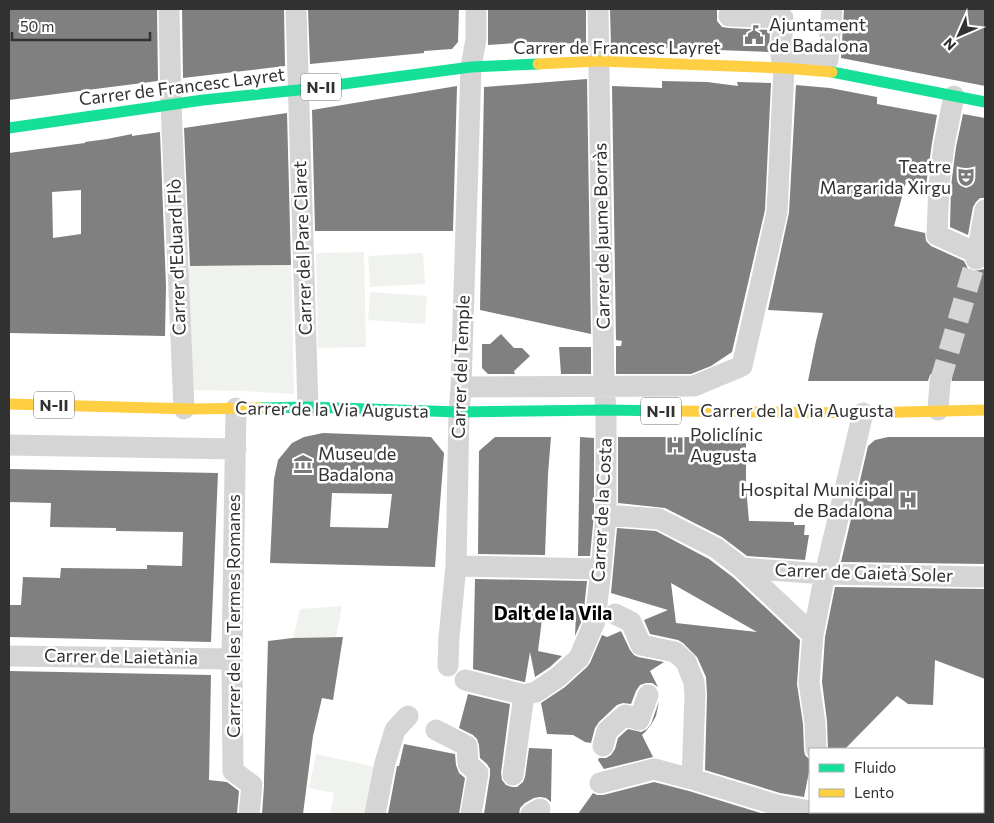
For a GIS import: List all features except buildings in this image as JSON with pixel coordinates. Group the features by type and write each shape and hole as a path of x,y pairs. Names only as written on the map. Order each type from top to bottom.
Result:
{"main road":[{"name":"Carrer de Francesc Layret","path":"9,128 203,100 298,90 471,66 599,61 784,68 832,72 985,102"},
{"name":"Carrer de la Via Augusta","path":"9,404 184,409 308,407 459,412 606,410 863,413 985,410"}],"street":[{"name":"Carrer d'Eduard Flò","path":"169,9 171,105 184,409"},
{"name":"Carrer del Pare Claret","path":"296,9 308,407"},
{"name":"Carrer del Temple","path":"448,666 456,566 459,412 471,66 476,39 476,9"},
{"name":"Carrer de Jaume Borràs","path":"598,9 604,387 606,410"},
{"path":"730,9 729,16 783,18 781,57 828,60 832,9"},
{"path":"832,72 838,9"},
{"name":"Carrer de la Via Augusta","path":"461,388 694,386 742,366 776,212 784,68"},
{"path":"954,96 944,145 937,235 980,257 985,210"},
{"path":"938,410 940,382"},
{"name":"Carrer de les Termes Romanes","path":"236,408 232,659 233,771 252,785 249,814"},
{"name":"Carrer de la Costa","path":"524,695 536,692 558,677 579,658 595,621 597,569 606,514 606,410"},
{"path":"816,748 815,724 809,682 813,634 822,577 863,413"},
{"path":"9,445 236,449"},
{"path":"606,514 659,519 716,548 742,568 813,634"},
{"path":"456,566 597,569"},
{"name":"Carrer de Gaietà Soler","path":"742,568 822,577 985,577"},
{"path":"615,614 631,622 641,645 675,652 686,662 694,682 695,695 692,779"},
{"name":"Carrer de Laietània","path":"9,656 232,659"},
{"path":"465,680 524,695 513,775"},
{"path":"603,746 607,731 624,715 639,720 648,695"},
{"path":"375,814 385,763 396,730 408,716"},
{"path":"436,730 467,746 468,764 478,773 471,814"},
{"path":"600,783 654,769 692,779 776,810 809,810"}],"shaded area":[{"path":"364,252 366,347 318,348 316,253"},
{"path":"423,253 425,284 370,287 368,256"},
{"path":"187,266 291,266 294,394 193,390"},
{"path":"370,292 427,296 425,324 368,320"},
{"path":"342,606 336,637 293,638 300,609"},
{"path":"316,754 376,767 366,814 330,814 334,793 309,788"}],"tunnel":[{"path":"940,382 976,259"}],"traffic: fast":[{"path":"9,128 203,100 298,90 471,67 538,64"},
{"path":"832,72 985,102"},
{"path":"259,408 308,407 459,412 673,411"}],"traffic: slow":[{"path":"538,64 599,61 784,68 832,72"},
{"path":"9,404 192,409 259,408"},
{"path":"673,411 863,413 985,410"}],"place":[{"name":"Ajuntament de Badalona","path":"754,35"},
{"name":"Teatre Margarida Xirgu","path":"966,177"},
{"name":"Policlínic Augusta","path":"675,445"},
{"name":"Museu de Badalona","path":"303,464"},
{"name":"Hospital Municipal de Badalona","path":"908,500"}],"district":[{"name":"Dalt de la Vila","path":"553,613"}]}
